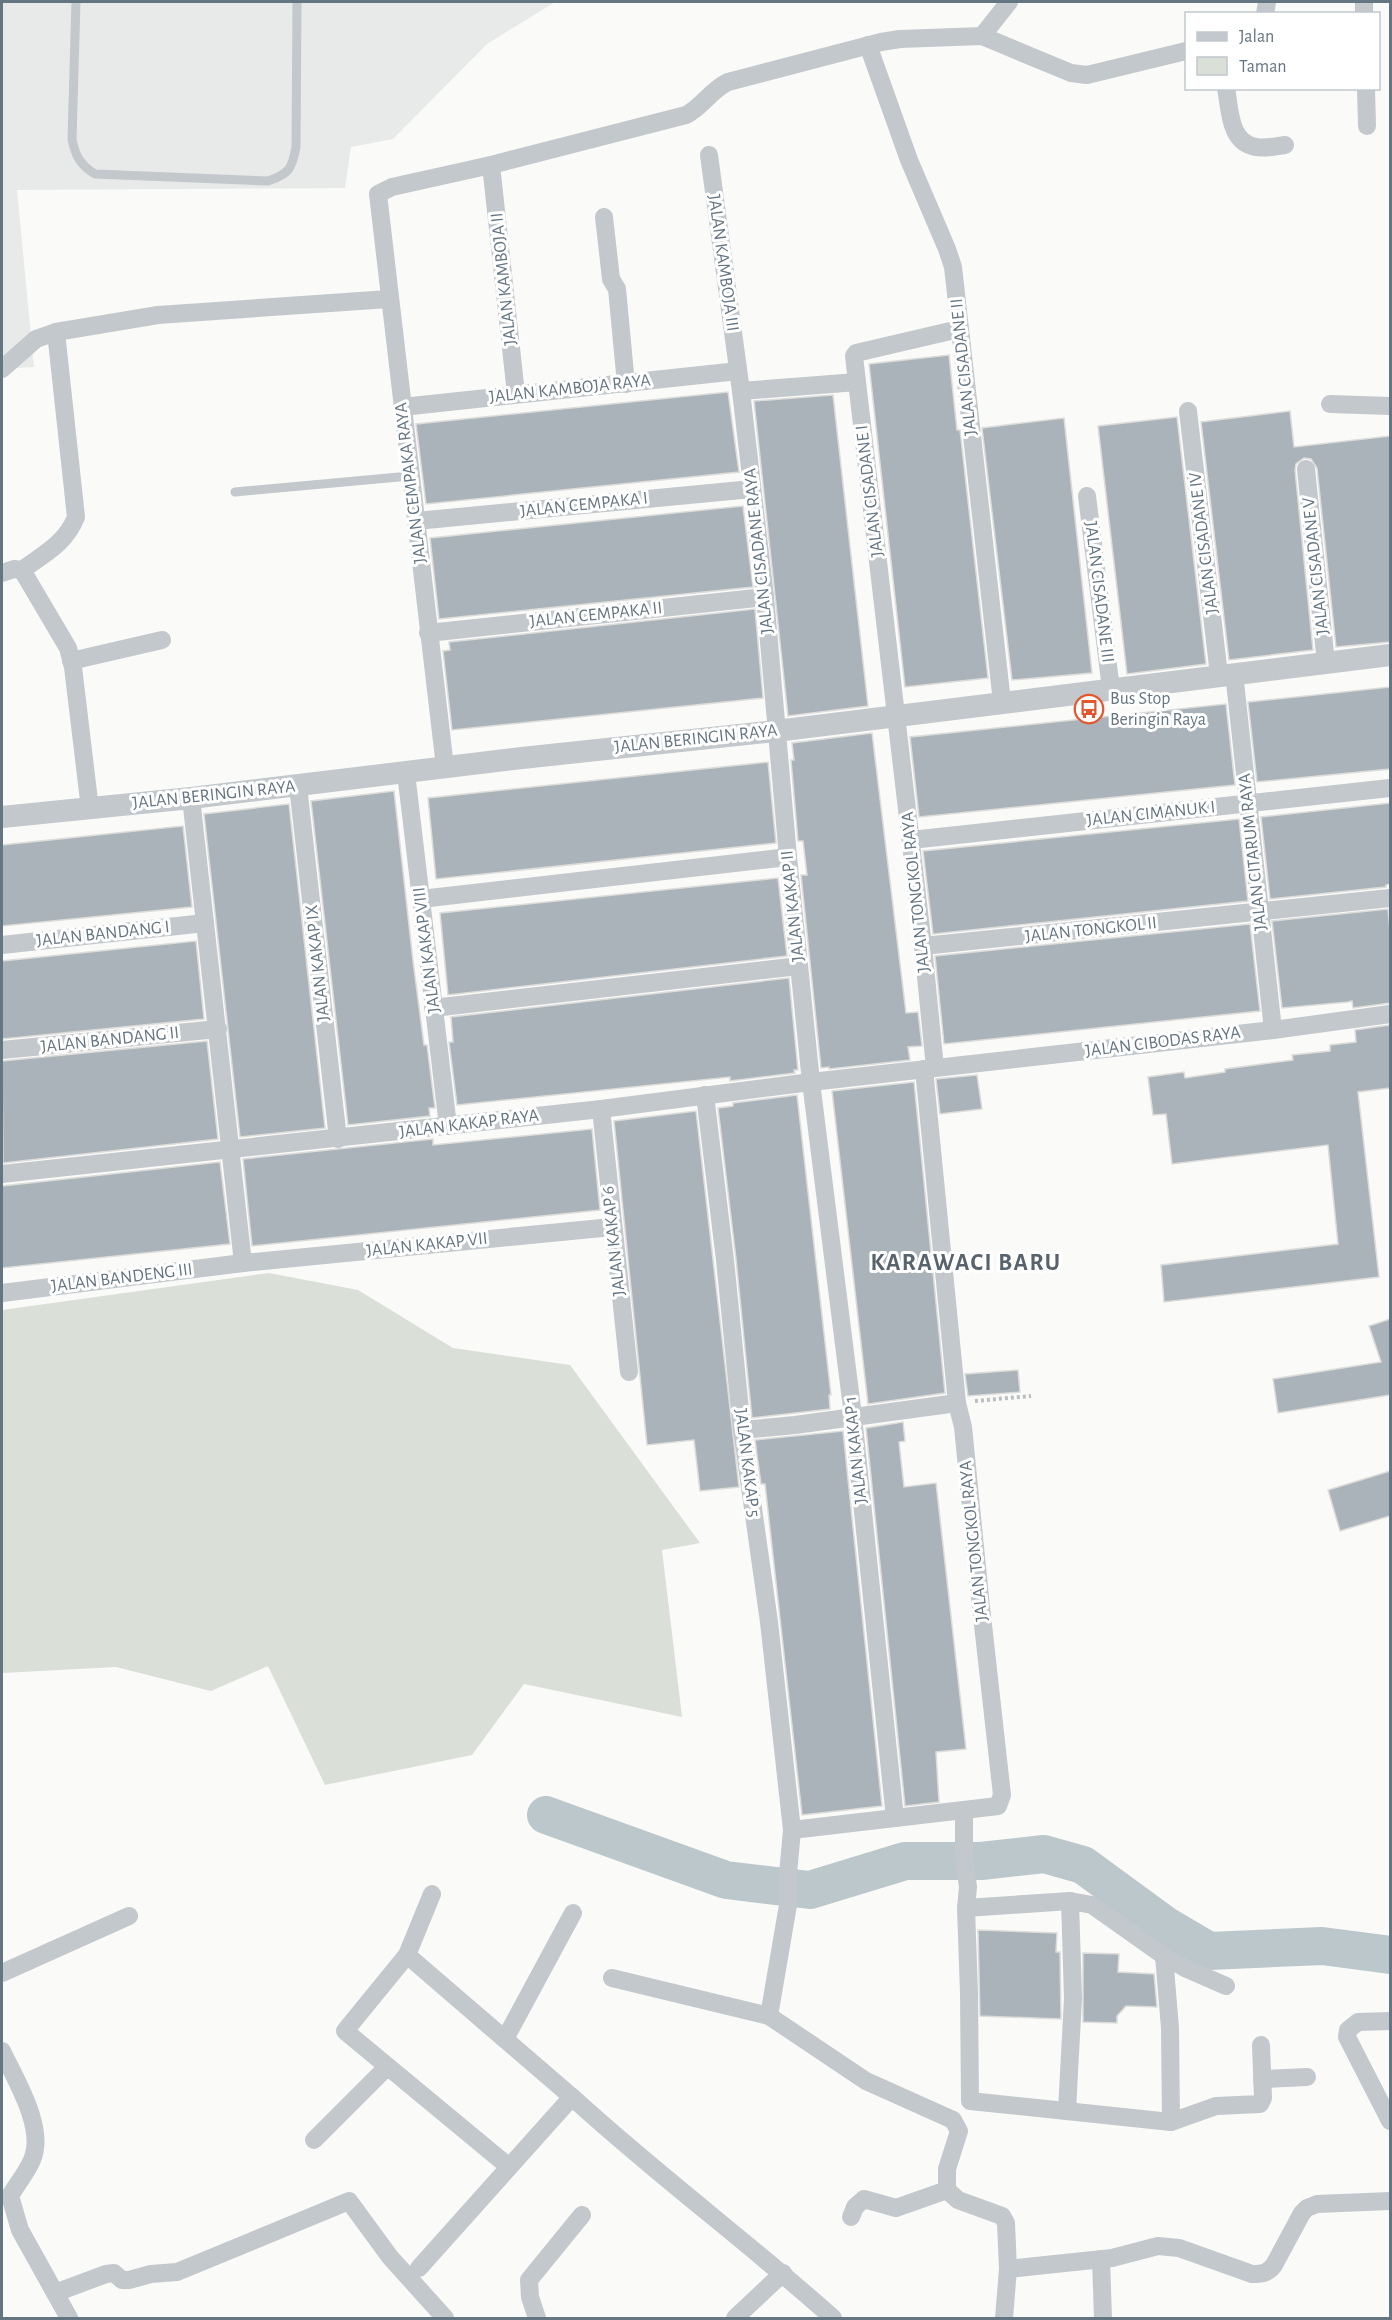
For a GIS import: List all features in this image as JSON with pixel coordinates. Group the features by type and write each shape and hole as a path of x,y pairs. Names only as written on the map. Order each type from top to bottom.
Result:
{"street":[{"path":"982,36 1009,2"},
{"path":"491,165 686,115 721,85 728,82 868,45 900,39 982,36 1077,74 1103,72 1185,51"},
{"name":"JALAN CISADANE II","path":"868,45 909,160 947,249 956,282 959,329 1002,702"},
{"path":"1226,90 1233,129 1243,143 1257,148 1285,145"},
{"path":"1366,90 1367,126"},
{"name":"JALAN KAMBOJA III","path":"709,155 738,371"},
{"name":"JALAN CEMPAKA RAYA","path":"445,767 377,198 382,190 392,187 491,165"},
{"name":"JALAN KAMBOJA II","path":"491,165 516,394"},
{"path":"604,217 611,279 617,289 626,384"},
{"path":"2,369 36,339 56,332 158,315 389,299"},
{"name":"JALAN CISADANE I","path":"896,716 854,356 856,353 959,329"},
{"path":"2,573 14,569 22,570 65,538 76,517 56,332"},
{"name":"JALAN KAMBOJA RAYA","path":"402,407 738,371"},
{"name":"JALAN CISADANE RAYA","path":"738,371 765,597 776,731"},
{"path":"741,391 857,382"},
{"path":"1330,404 1390,406"},
{"name":"JALAN CISADANE IV","path":"1188,411 1227,674"},
{"name":"JALAN CISADANE V","path":"1306,469 1326,663"},
{"name":"JALAN CEMPAKA I","path":"416,521 752,489"},
{"name":"JALAN CISADANE III","path":"1087,496 1111,689"},
{"path":"22,570 68,648 90,808"},
{"name":"JALAN CEMPAKA II","path":"428,633 765,597"},
{"path":"71,661 162,640"},
{"name":"JALAN BERINGIN RAYA","path":"2,817 191,798 445,767 776,731 1390,655"},
{"name":"JALAN CITARUM RAYA","path":"1227,674 1247,804 1273,1030"},
{"name":"JALAN TONGKOL RAYA","path":"792,1830 998,1806 1002,1795 963,1427 957,1402 930,1069 923,946 896,716"},
{"name":"JALAN KAKAP II","path":"776,731 812,1082"},
{"name":"JALAN KAKAP VIII","path":"406,773 448,1126"},
{"name":"JALAN KAKAP IX","path":"298,786 338,1139"},
{"name":"JALAN CIMANUK I","path":"911,840 1390,788"},
{"path":"191,798 243,1263"},
{"path":"421,898 788,857"},
{"name":"JALAN TONGKOL II","path":"923,946 1390,898"},
{"name":"JALAN BANDANG I","path":"2,945 205,923"},
{"path":"433,1008 799,966"},
{"name":"JALAN CIBODAS RAYA","path":"930,1069 1273,1030 1390,1014"},
{"name":"JALAN BANDANG II","path":"2,1050 218,1029"},
{"name":"JALAN KAKAP RAYA","path":"2,1174 338,1139 930,1069"},
{"name":"JALAN KAKAP 1","path":"812,1082 853,1416 895,1818"},
{"name":"JALAN KAKAP 5","path":"705,1095 742,1430 769,1622 792,1830 788,1905 769,2016"},
{"name":"JALAN KAKAP 6","path":"601,1109 628,1372"},
{"name":"JALAN KAKAP VII","path":"243,1263 612,1227"},
{"name":"JALAN BANDENG III","path":"2,1293 243,1263"},
{"path":"742,1430 795,1425 957,1402"},
{"path":"964,1810 964,1858 968,1887 966,1908 970,2101 1171,2122 1216,2106 1260,2104 1263,2098 1261,2045"},
{"path":"432,1894 407,1955 345,2031 508,2166"},
{"path":"966,1908 1070,1901 1092,1905 1164,1956 1226,1986"},
{"path":"1067,2111 1073,1998 1070,1901"},
{"path":"505,2039 573,1913"},
{"path":"2,1973 129,1916"},
{"path":"407,1955 601,2124 783,2273 833,2319"},
{"path":"1164,1956 1170,2028 1171,2122"},
{"path":"612,1978 769,2016 866,2081 953,2120 959,2131 946,2169 947,2190 958,2200 1002,2216 1006,2223 1008,2269 1004,2319"},
{"path":"1390,2021 1358,2022 1348,2030 1347,2037 1390,2121"},
{"path":"2,2051 24,2097 35,2131 33,2159 6,2199 20,2230 69,2319"},
{"path":"314,2139 387,2067"},
{"path":"1262,2079 1307,2076"},
{"path":"419,2268 572,2097"},
{"path":"851,2217 855,2207 864,2199 896,2208 947,2190"},
{"path":"55,2293 106,2274 114,2273 122,2280 129,2280 151,2274 177,2272 349,2201 390,2257 445,2319"},
{"path":"1008,2269 1101,2259 1158,2246 1179,2248 1252,2274 1262,2274 1274,2265 1302,2213 1307,2208 1317,2204 1390,2201"},
{"path":"537,2319 530,2297 531,2275 582,2216"},
{"path":"1101,2259 1103,2319"},
{"path":"735,2319 783,2273"}],"lane":[{"path":"76,2 72,138 78,159 85,168 95,174 268,181 284,176 293,164 296,147 297,2"},
{"path":"235,492 410,476"}],"path":[{"path":"957,1402 1031,1396"}],"shaded area":[{"path":"2,2 555,2 487,44 393,139 351,147 345,188 17,190 34,367 2,369"}],"green space":[{"path":"269,1273 358,1290 453,1348 570,1365 700,1543 662,1550 682,1717 524,1684 472,1755 325,1785 268,1666 211,1691 116,1667 2,1673 2,1310"}],"building":[{"path":"949,355 957,430 960,430 988,678 905,687 869,364"},
{"path":"728,392 739,472 426,504 416,424"},
{"path":"833,395 868,706 788,716 754,401"},
{"path":"1290,411 1294,447 1390,436 1390,642 1336,647 1317,468 1311,459 1304,458 1296,464 1295,470 1313,650 1229,660 1201,422"},
{"path":"1177,417 1206,664 1127,674 1098,426"},
{"path":"1064,418 1092,673 1012,680 982,428"},
{"path":"743,506 753,587 439,619 430,538"},
{"path":"755,609 763,698 452,730 443,651 450,650 449,642"},
{"path":"1390,687 1390,769 1257,782 1248,702"},
{"path":"1226,704 1235,785 919,817 910,737"},
{"path":"872,733 906,1013 918,1012 922,1046 908,1047 910,1060 821,1068 801,875 807,875 803,841 798,841 791,760 794,760 792,743"},
{"path":"768,762 776,843 436,879 428,798"},
{"path":"394,791 413,961 435,1108 429,1108 430,1116 348,1125 311,801"},
{"path":"1390,803 1390,884 1386,887 1270,899 1261,817"},
{"path":"289,804 325,1128 240,1137 204,814"},
{"path":"1239,819 1248,901 933,934 923,851"},
{"path":"183,826 192,907 2,926 2,845"},
{"path":"778,878 787,956 448,995 440,913"},
{"path":"1388,909 1390,1003 1353,1008 1352,1001 1282,1008 1272,921"},
{"path":"1250,924 1260,1011 944,1044 935,956"},
{"path":"196,941 204,1019 2,1039 2,961"},
{"path":"789,978 798,1070 794,1070 795,1073 730,1081 730,1077 457,1105 449,1042 453,1042 451,1017"},
{"path":"1390,1025 1390,1088 1358,1092 1379,1277 1164,1302 1161,1265 1338,1244 1328,1145 1172,1164 1166,1114 1153,1115 1148,1077 1184,1072 1185,1078 1225,1072 1225,1069 1293,1060 1292,1055 1330,1051 1330,1045 1356,1042 1355,1030"},
{"path":"207,1041 218,1139 3,1163 2,1061"},
{"path":"977,1075 982,1109 940,1114 936,1079"},
{"path":"914,1082 945,1393 868,1404 832,1091"},
{"path":"797,1095 831,1395 829,1395 830,1409 752,1418 718,1108 733,1106 733,1103"},
{"path":"696,1111 739,1487 700,1491 694,1440 647,1445 614,1121"},
{"path":"592,1129 600,1210 252,1246 243,1159 433,1139 433,1145"},
{"path":"220,1162 230,1244 2,1268 2,1186"},
{"path":"1390,1319 1390,1395 1278,1413 1273,1379 1381,1362 1369,1326"},
{"path":"1018,1370 1020,1392 968,1396 965,1374"},
{"path":"903,1422 905,1441 899,1442 904,1487 936,1483 966,1749 936,1752 939,1802 905,1806 866,1428"},
{"path":"843,1431 882,1806 802,1815 765,1484 761,1484 755,1440"},
{"path":"1390,1471 1390,1516 1340,1531 1328,1490"},
{"path":"978,1930 1057,1933 1056,1952 1060,1952 1061,2019 980,2016"},
{"path":"1083,1953 1119,1954 1118,1972 1154,1974 1157,2007 1126,2006 1117,2016 1117,2023 1083,2022"}],"waterway":[{"path":"546,1815 726,1880 810,1890 905,1861 981,1861 1044,1854 1083,1865 1165,1925 1209,1951 1322,1946 1390,1955"}],"place":[{"name":"Bus Stop Beringin Raya","path":"1089,709"}],"district":[{"name":"KARAWACI BARU","path":"966,1263"}]}
